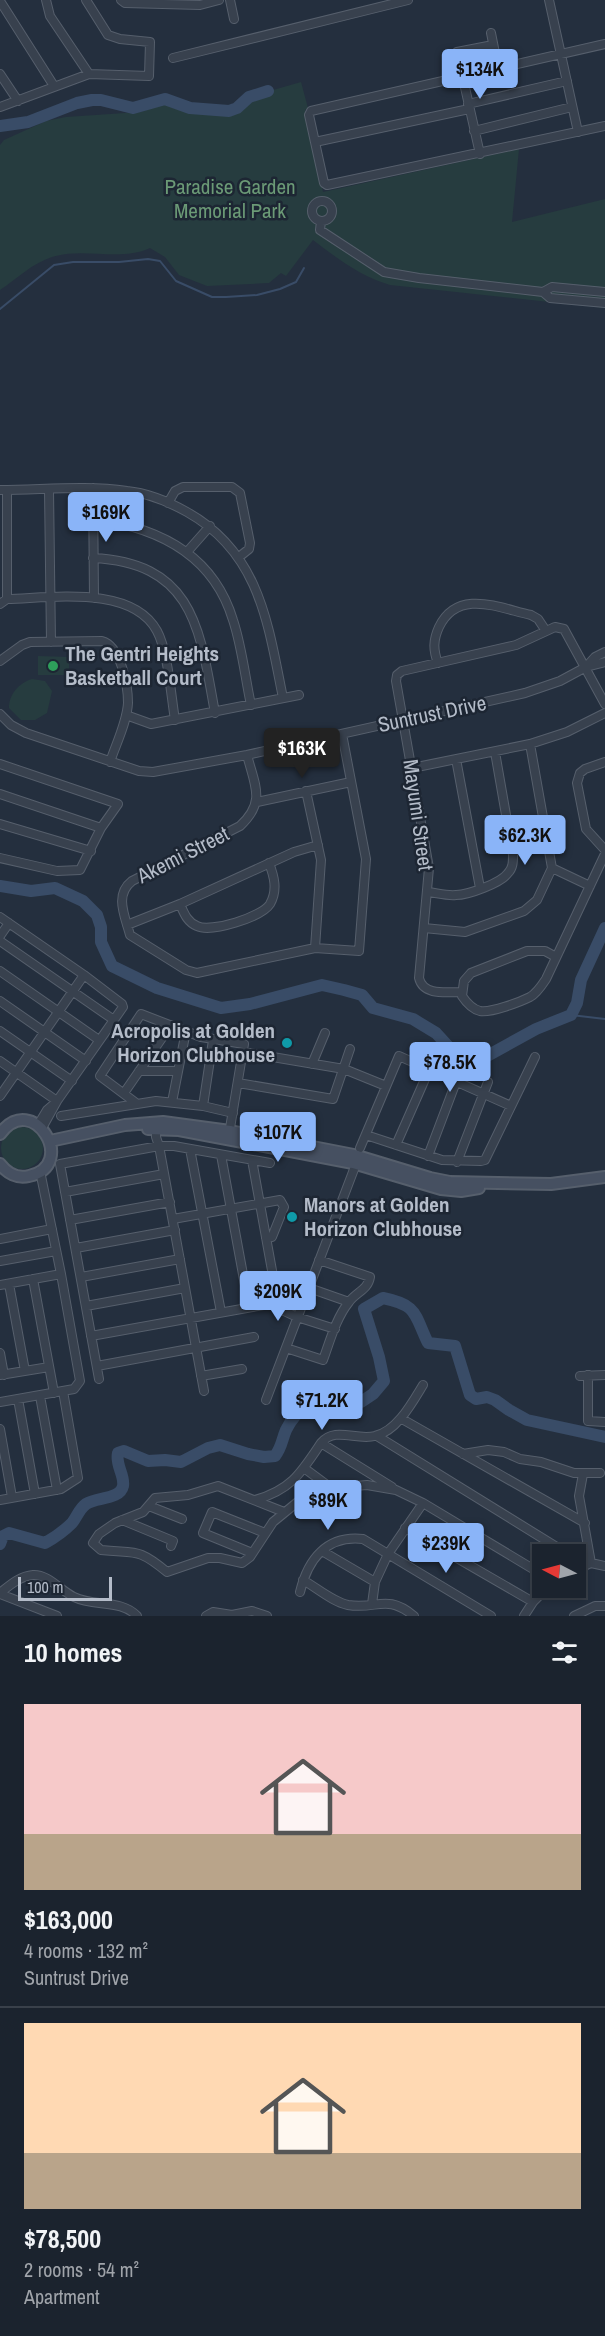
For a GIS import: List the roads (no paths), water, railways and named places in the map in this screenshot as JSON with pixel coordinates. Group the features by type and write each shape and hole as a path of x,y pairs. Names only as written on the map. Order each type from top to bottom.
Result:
{"street":[{"path":"46,0 50,16 88,74"},
{"path":"0,107 88,74 148,77 149,41 120,39 108,35 86,0"},
{"path":"121,0 125,3 200,5 219,0"},
{"path":"230,0 234,19"},
{"path":"173,58 408,0"},
{"path":"549,0 578,132"},
{"path":"0,1 54,86"},
{"path":"491,33 498,68"},
{"path":"605,44 311,111 309,115 324,183 327,185 605,126"},
{"path":"480,154 457,52 493,45"},
{"path":"0,74 18,100"},
{"path":"315,142 567,81"},
{"path":"474,131 572,107"},
{"path":"321,221 320,230 384,272 543,292 550,298 605,303"},
{"path":"543,292 552,287 605,292"},
{"path":"168,503 175,491 183,487 232,487 237,489 240,493 250,538 249,549 239,557"},
{"path":"93,488 94,598"},
{"path":"8,599 4,559 4,490 93,488 143,494 168,503 210,526 239,557 258,594 266,617 283,698"},
{"path":"49,490 51,642"},
{"path":"93,519 120,522 145,529 171,541 187,552 210,577 224,597 234,620 251,705"},
{"path":"187,552 210,526"},
{"path":"93,558 112,559 146,569 160,578 184,600 201,640 215,713"},
{"path":"0,604 8,599 94,598 111,599 134,608 157,630 164,653 175,720"},
{"path":"546,631 538,619 531,615 480,603 461,605 452,610 443,620 435,635 434,646 438,663 516,645 560,627 564,629 605,704"},
{"path":"0,661 30,642 102,641 111,645 119,657 127,696 126,715 110,762"},
{"name":"Suntrust Drive","path":"586,667 595,657 605,652"},
{"name":"Suntrust Drive","path":"0,714 11,725 26,733 139,771 153,772 404,721 525,693 560,681 586,667 605,662"},
{"name":"Mayumi Street","path":"438,663 402,671 397,675 396,681 429,868 420,983 433,991 461,992"},
{"path":"126,715 151,724 299,695"},
{"path":"412,768 530,744 567,732 605,713"},
{"path":"247,754 257,802 351,782 342,734"},
{"path":"424,928 465,932 524,910 537,900 552,868 530,744"},
{"path":"428,892 458,895 480,888 507,875 513,862 495,752"},
{"path":"456,759 480,888"},
{"path":"556,957 544,951 527,951 471,973 464,981 461,992 465,1000 479,1011 501,1008 531,996 546,979 605,852 586,829 577,783 580,773 585,769 605,762"},
{"path":"0,764 118,804 101,828 80,870 57,871 0,858"},
{"name":"Akemi Street","path":"257,802 252,815 240,826 125,886 121,895 130,935 186,970 197,973 315,948 359,951 366,859 351,782"},
{"path":"306,791 321,860 315,948"},
{"path":"0,794 101,828"},
{"path":"0,824 91,850"},
{"path":"127,925 180,904 294,852 318,845"},
{"path":"180,904 186,917 196,926 206,928 216,928 259,914 270,905 274,893 275,879 269,863"},
{"path":"552,868 590,886"},
{"path":"0,917 84,975 123,1007 40,1127"},
{"path":"9,923 0,939 114,1020"},
{"path":"0,971 99,1040"},
{"path":"1,1093 84,975"},
{"path":"0,1001 86,1061"},
{"path":"136,1103 100,1076 141,1014 213,1040 244,1044 229,1135"},
{"path":"124,1093 171,1025"},
{"path":"0,1031 72,1081"},
{"path":"172,1102 186,1031"},
{"path":"312,1064 325,1033"},
{"path":"203,1106 213,1040"},
{"path":"238,1083 333,1100 350,1049"},
{"path":"243,1052 344,1069 386,1086"},
{"path":"360,1148 399,1056 511,1106"},
{"path":"366,1135 428,1156 457,1162 485,1160 535,1057"},
{"path":"0,1061 57,1101"},
{"path":"396,1145 429,1070"},
{"path":"139,1071 178,1071"},
{"path":"428,1156 456,1082"},
{"path":"457,1162 488,1082"},
{"path":"61,1116 136,1103 172,1102 233,1113"},
{"path":"0,1133 15,1122 29,1122 40,1127 51,1145 49,1159 40,1171 31,1176 20,1177 10,1174 0,1164"},
{"path":"51,1145 125,1125 159,1125 354,1155 441,1181 551,1184 605,1177"},
{"path":"159,1125 156,1137 204,1391"},
{"path":"229,1135 356,1164 448,1190 476,1189 493,1183"},
{"path":"99,1379 60,1164 159,1146 270,1163"},
{"path":"190,1149 221,1312"},
{"path":"221,1155 249,1307"},
{"path":"252,1160 275,1287 268,1304"},
{"path":"266,1400 356,1164"},
{"path":"0,1402 77,1388 80,1382 40,1171"},
{"path":"65,1192 164,1174"},
{"path":"173,1219 280,1200 283,1203 272,1237 266,1238"},
{"path":"70,1220 170,1202"},
{"path":"0,1239 52,1229"},
{"path":"75,1248 175,1230"},
{"path":"0,1261 56,1251"},
{"path":"81,1277 180,1259"},
{"path":"286,1347 323,1360 349,1302 369,1284 370,1277 319,1260"},
{"path":"0,1285 61,1274"},
{"path":"33,1279 54,1393"},
{"path":"9,1284 25,1371"},
{"path":"86,1306 185,1288"},
{"path":"309,1288 349,1302"},
{"path":"91,1336 268,1304 297,1317 335,1329"},
{"path":"97,1366 254,1337"},
{"path":"0,1353 2,1375 49,1366"},
{"path":"201,1376 242,1369"},
{"path":"605,1375 584,1375 588,1421 605,1422"},
{"path":"255,1500 275,1495 289,1484 327,1437 341,1434 358,1438 377,1436 402,1419 423,1385"},
{"path":"0,1500 57,1490 78,1478 63,1391"},
{"path":"40,1396 57,1490"},
{"path":"18,1399 35,1494"},
{"path":"402,1419 585,1523"},
{"path":"0,1429 12,1497"},
{"path":"377,1436 552,1544"},
{"path":"321,1443 396,1490 423,1503 532,1568"},
{"path":"463,1454 488,1450 504,1452 520,1459 541,1462 574,1473 600,1473"},
{"path":"304,1468 331,1488"},
{"path":"583,1474 579,1496 585,1523 588,1564 605,1566"},
{"path":"284,1512 218,1486 188,1495 155,1498 137,1516 122,1520 99,1534 93,1543 101,1550 137,1552 167,1572 208,1558 242,1563 246,1561 265,1533 284,1512 306,1497 331,1488 361,1485 396,1490"},
{"path":"372,1604 375,1582 388,1554 423,1503"},
{"path":"148,1506 182,1519"},
{"path":"252,1553 203,1533 212,1512 265,1533"},
{"path":"122,1520 173,1541 171,1546"},
{"path":"405,1528 533,1602"},
{"path":"300,1592 310,1563 322,1551 347,1537 363,1539 491,1616"},
{"path":"322,1551 375,1582"},
{"path":"0,1593 18,1579 34,1575 44,1577 87,1602 126,1608 137,1616"},
{"path":"303,1580 344,1603 351,1605 397,1604 414,1616"},
{"path":"0,1593 57,1616"},
{"path":"524,1616 537,1598"},
{"path":"574,1616 595,1606 605,1606"},
{"path":"206,1616 213,1612 232,1615 252,1611 267,1616"}],"waterway":[{"path":"0,126 28,122 77,103 92,100 133,108 165,99 190,108 229,111 237,108 249,97 268,91"},
{"path":"0,309 54,265 73,262 119,262 148,259 160,261 176,281 212,297 257,295 280,289 296,282 304,268"},
{"path":"0,886 31,891 55,888 83,901 97,915 101,927 101,942 112,966 157,988 221,1008 250,1004 322,985 344,990 362,995 373,1008 413,1019 436,1033 458,1057 467,1061 478,1061 536,1029 571,1015 577,1003 581,980 605,928"},
{"path":"571,1015 605,1019"},
{"path":"0,1544 3,1536 9,1533 45,1543 69,1526 86,1504 113,1496 121,1491 123,1478 118,1453 124,1451 148,1461 181,1462 208,1448 220,1445 248,1454 264,1457 275,1456 290,1423 314,1400 338,1395 361,1402 373,1394 384,1381 364,1309 383,1298 409,1308 417,1318 428,1343 455,1346 470,1395 476,1399 487,1397 495,1400 527,1420 605,1437"}],"place":[{"name":"The Gentri Heights Basketball Court","path":"53,666"},
{"name":"Acropolis at Golden Horizon Clubhouse","path":"287,1043"},
{"name":"Manors at Golden Horizon Clubhouse","path":"292,1217"}],"park label":[{"name":"Paradise Garden Memorial Park","path":"230,199"}]}
